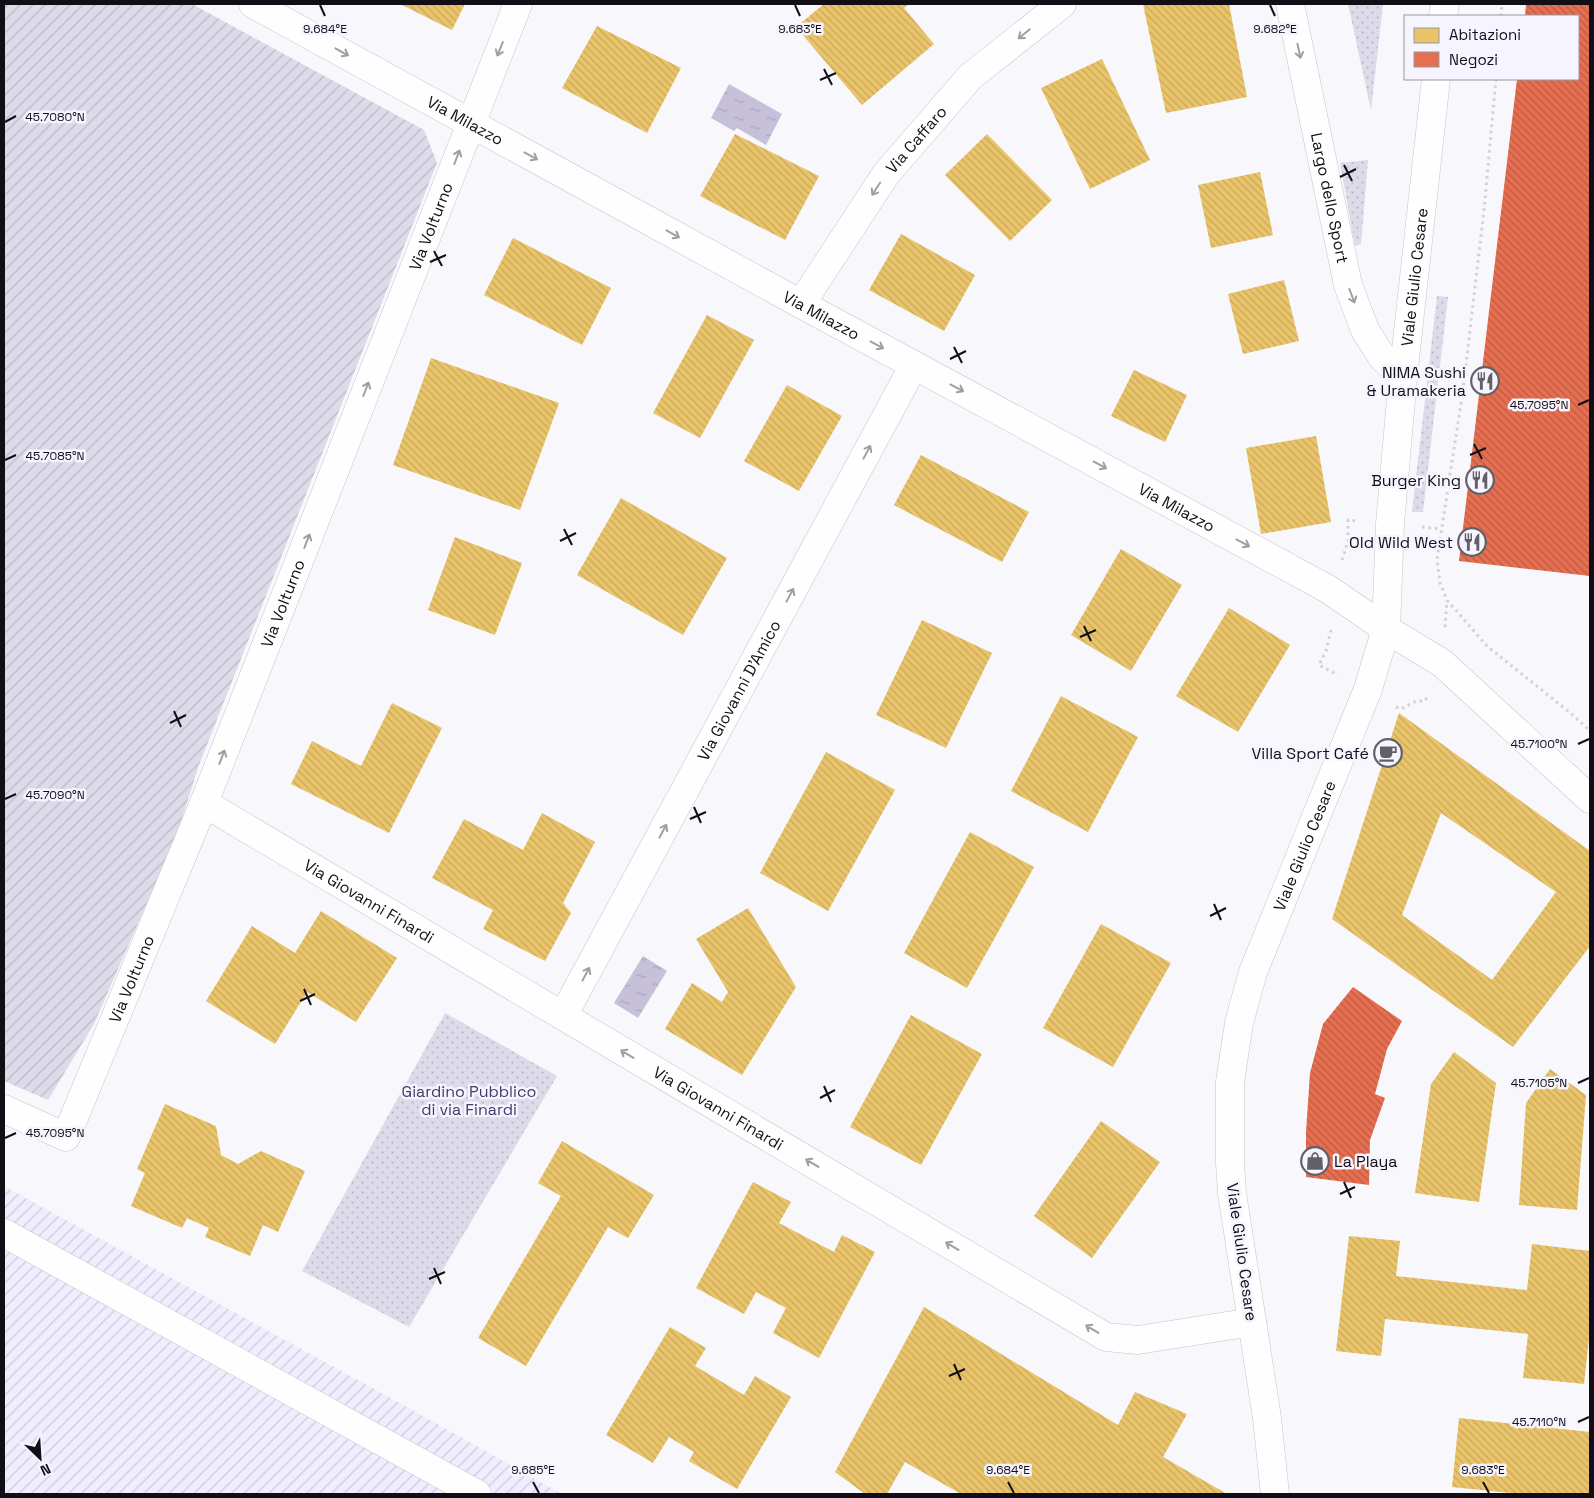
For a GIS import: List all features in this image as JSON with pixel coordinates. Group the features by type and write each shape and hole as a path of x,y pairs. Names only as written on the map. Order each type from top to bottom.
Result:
{"street":[{"name":"Via Milazzo","path":"253,4 801,304 1328,589 1386,629 1442,663 1590,799"},
{"name":"Via Volturno","path":"4,1109 66,1137 204,803 518,4"},
{"name":"Via Caffaro","path":"801,304 886,174 970,77 1062,4"},
{"name":"Largo dello Sport","path":"1290,4 1348,285 1364,330 1382,357 1403,377"},
{"name":"Viale Giulio Cesare","path":"1275,1494 1268,1418 1232,1193 1230,1082 1239,1023 1254,972 1368,690 1386,629 1390,524 1403,377 1436,80"},
{"name":"Via Giovanni D'Amico","path":"563,1016 914,365"},
{"name":"Via Giovanni Finardi","path":"204,803 1106,1337 1138,1340 1252,1322"},
{"path":"4,1233 476,1494"}],"path":[{"path":"1496,80 1485,201 1463,390 1436,560 1440,583 1447,600 1487,646 1574,716 1590,732"}],"shaded area":[{"path":"4,1186 396,1401 562,1494 4,1494"}],"green space":[{"path":"4,4 192,4 424,130 437,163 199,765 177,834 94,1024 48,1100 4,1081"},
{"path":"1348,4 1383,4 1371,110"},
{"path":"1368,160 1361,244 1355,246 1340,163"},
{"path":"1437,296 1448,297 1423,512 1412,512"},
{"name":"Giardino Pubblico di via Finardi","path":"445,1013 557,1076 409,1327 302,1271"}],"water":[{"path":"729,84 782,114 766,145 737,128 734,131 711,118"},
{"path":"643,956 667,971 638,1018 614,1003"}],"building: Abitazioni":[{"path":"400,4 465,4 452,30"},
{"path":"824,4 909,4 904,8 934,44 862,105 796,27"},
{"path":"1143,4 1229,4 1247,97 1166,113"},
{"path":"597,26 681,68 647,133 562,88"},
{"path":"1102,59 1150,160 1090,189 1041,88"},
{"path":"735,134 819,176 785,240 700,196"},
{"path":"987,134 1052,200 1010,241 945,175"},
{"path":"1260,172 1273,235 1211,248 1198,185"},
{"path":"901,234 975,275 944,331 869,290"},
{"path":"513,238 611,288 582,345 484,295"},
{"path":"1284,280 1299,341 1243,354 1228,294"},
{"path":"707,315 754,340 700,438 653,413"},
{"path":"431,358 559,403 520,510 393,465"},
{"path":"1134,370 1187,395 1165,442 1111,416"},
{"path":"787,385 842,416 799,491 744,461"},
{"path":"1316,436 1331,522 1261,534 1246,448"},
{"path":"921,455 1029,512 1002,562 894,505"},
{"path":"621,498 727,558 683,635 577,575"},
{"path":"455,537 522,563 495,635 428,610"},
{"path":"1121,549 1182,585 1131,671 1071,635"},
{"path":"1229,608 1290,645 1238,732 1176,696"},
{"path":"922,620 992,653 946,748 876,715"},
{"path":"1061,696 1138,737 1088,832 1011,791"},
{"path":"392,703 442,728 389,833 291,784 312,741 361,766"},
{"path":"1399,713 1590,851 1590,946 1513,1047 1332,919","holes":["1441,813 1556,892 1492,980 1402,915"]},
{"path":"826,752 895,790 828,911 760,873"},
{"path":"542,813 595,842 563,903 571,913 545,961 483,929 493,910 432,878 464,819 523,850"},
{"path":"970,832 1034,867 967,988 904,953"},
{"path":"748,908 796,987 742,1075 665,1029 692,983 722,1002 728,992 696,939"},
{"path":"321,911 397,958 356,1022 307,992 275,1044 206,1001 252,926 295,953"},
{"path":"1101,924 1171,963 1113,1067 1043,1028"},
{"path":"911,1015 982,1054 921,1165 850,1127"},
{"path":"1454,1052 1496,1083 1479,1202 1415,1193 1431,1084"},
{"path":"1550,1069 1586,1095 1577,1210 1519,1205 1526,1103"},
{"path":"165,1104 216,1126 221,1155 238,1164 261,1151 305,1171 278,1232 263,1225 250,1256 205,1237 209,1228 187,1218 182,1228 131,1206 145,1173 137,1169"},
{"path":"1101,1121 1160,1162 1092,1258 1034,1216"},
{"path":"562,1141 654,1195 628,1238 608,1227 526,1366 478,1338 561,1196 538,1183"},
{"path":"753,1182 791,1202 779,1223 834,1252 842,1235 875,1252 819,1358 773,1333 786,1308 756,1292 744,1314 696,1288"},
{"path":"1349,1236 1400,1241 1396,1276 1527,1290 1532,1244 1590,1251 1590,1329 1584,1384 1523,1378 1528,1334 1385,1319 1381,1356 1336,1351"},
{"path":"924,1307 1118,1425 1135,1392 1187,1414 1163,1457 1227,1494 961,1494 905,1462 887,1494 865,1494 835,1472"},
{"path":"670,1327 706,1348 695,1366 744,1395 755,1376 791,1397 737,1489 689,1461 694,1452 669,1437 653,1463 606,1435"},
{"path":"1459,1418 1590,1432 1590,1494 1521,1494 1452,1487"}],"building: Negozi":[{"path":"1526,4 1590,4 1590,576 1459,561 1517,80 1579,80 1579,15 1525,15"},
{"path":"1353,987 1402,1021 1387,1049 1375,1094 1385,1098 1370,1140 1369,1185 1306,1177 1306,1132 1310,1073 1323,1024"}],"place":[{"name":"NIMA Sushi & Uramakeria","path":"1485,381"},
{"name":"Burger King","path":"1480,480"},
{"name":"Old Wild West","path":"1472,542"},
{"name":"Villa Sport Café","path":"1388,753"},
{"name":"La Playa","path":"1315,1161"}]}
